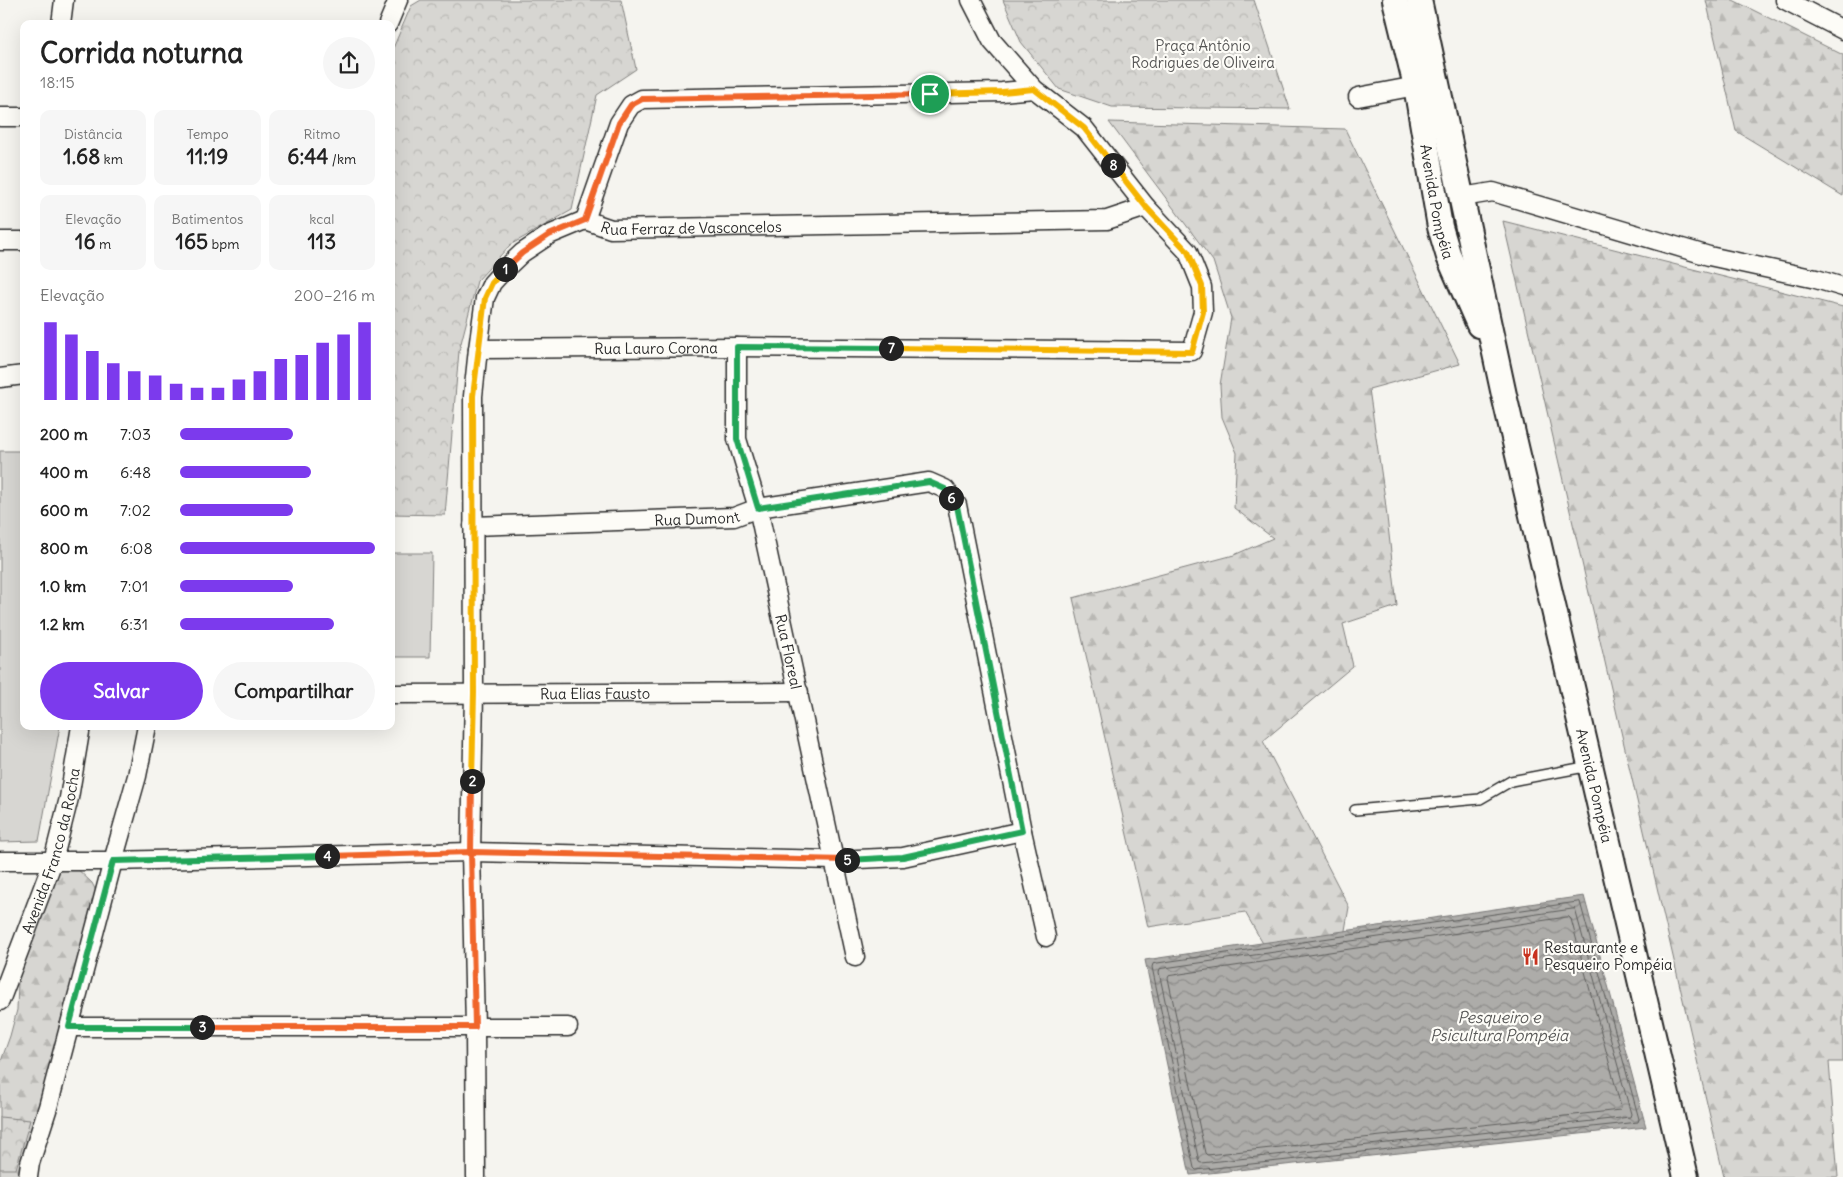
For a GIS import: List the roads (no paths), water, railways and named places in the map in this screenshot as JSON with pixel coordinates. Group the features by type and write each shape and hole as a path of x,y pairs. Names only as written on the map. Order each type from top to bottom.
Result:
{"main road":[{"name":"Avenida Pompéia","path":"1395,0 1416,89 1440,227 1449,257 1485,340 1504,395"},
{"name":"Avenida Pompéia","path":"1419,0 1504,395 1686,1177"},
{"path":"1416,89 1444,184 1452,192 1462,197 1454,205 1446,225 1445,236 1449,257"}],"street":[{"path":"62,20 64,0"},
{"path":"390,20 398,0"},
{"path":"972,0 992,41 1034,89 1084,128 1146,207"},
{"path":"1785,0 1843,30"},
{"path":"585,220 619,123 631,105 642,99 1002,92 1034,89"},
{"path":"1358,97 1416,89"},
{"path":"0,117 20,116"},
{"path":"1462,197 1493,192 1709,256 1816,279 1843,287"},
{"name":"Rua Ferraz de Vasconcelos","path":"476,1177 471,852 474,693 473,396 485,298 492,283 522,253 549,235 585,220 610,229 1106,220 1146,207"},
{"name":"Rua Lauro Corona","path":"478,350 737,347 1192,352 1203,312 1202,286 1188,252 1146,207"},
{"path":"0,241 20,241"},
{"name":"Rua Floreal","path":"737,347 737,439 758,508 855,957"},
{"path":"0,378 20,376"},
{"name":"Rua Dumont","path":"473,526 734,517 758,508 929,482 945,489 957,506 1022,831"},
{"name":"Rua Elias Fausto","path":"395,694 798,692"},
{"name":"Avenida Franco da Rocha","path":"0,1001 53,861 69,798 80,730"},
{"path":"28,1177 30,1163 48,1106 113,861 138,776 146,730"},
{"path":"0,861 113,861 471,852 835,860 903,857 1022,831 1046,937"},
{"path":"69,1027 568,1027"}],"lane":[{"path":"1355,810 1480,799 1511,781 1590,766"}],"water":[{"name":"Pesqueiro e Psicultura Pompéia","path":"1584,896 1646,1127 1190,1175 1145,960"}],"place":[{"name":"Restaurante e Pesqueiro Pompéia","path":"1530,956"}],"park label":[{"name":"Praça Antônio Rodrigues de Oliveira","path":"1203,54"}]}
